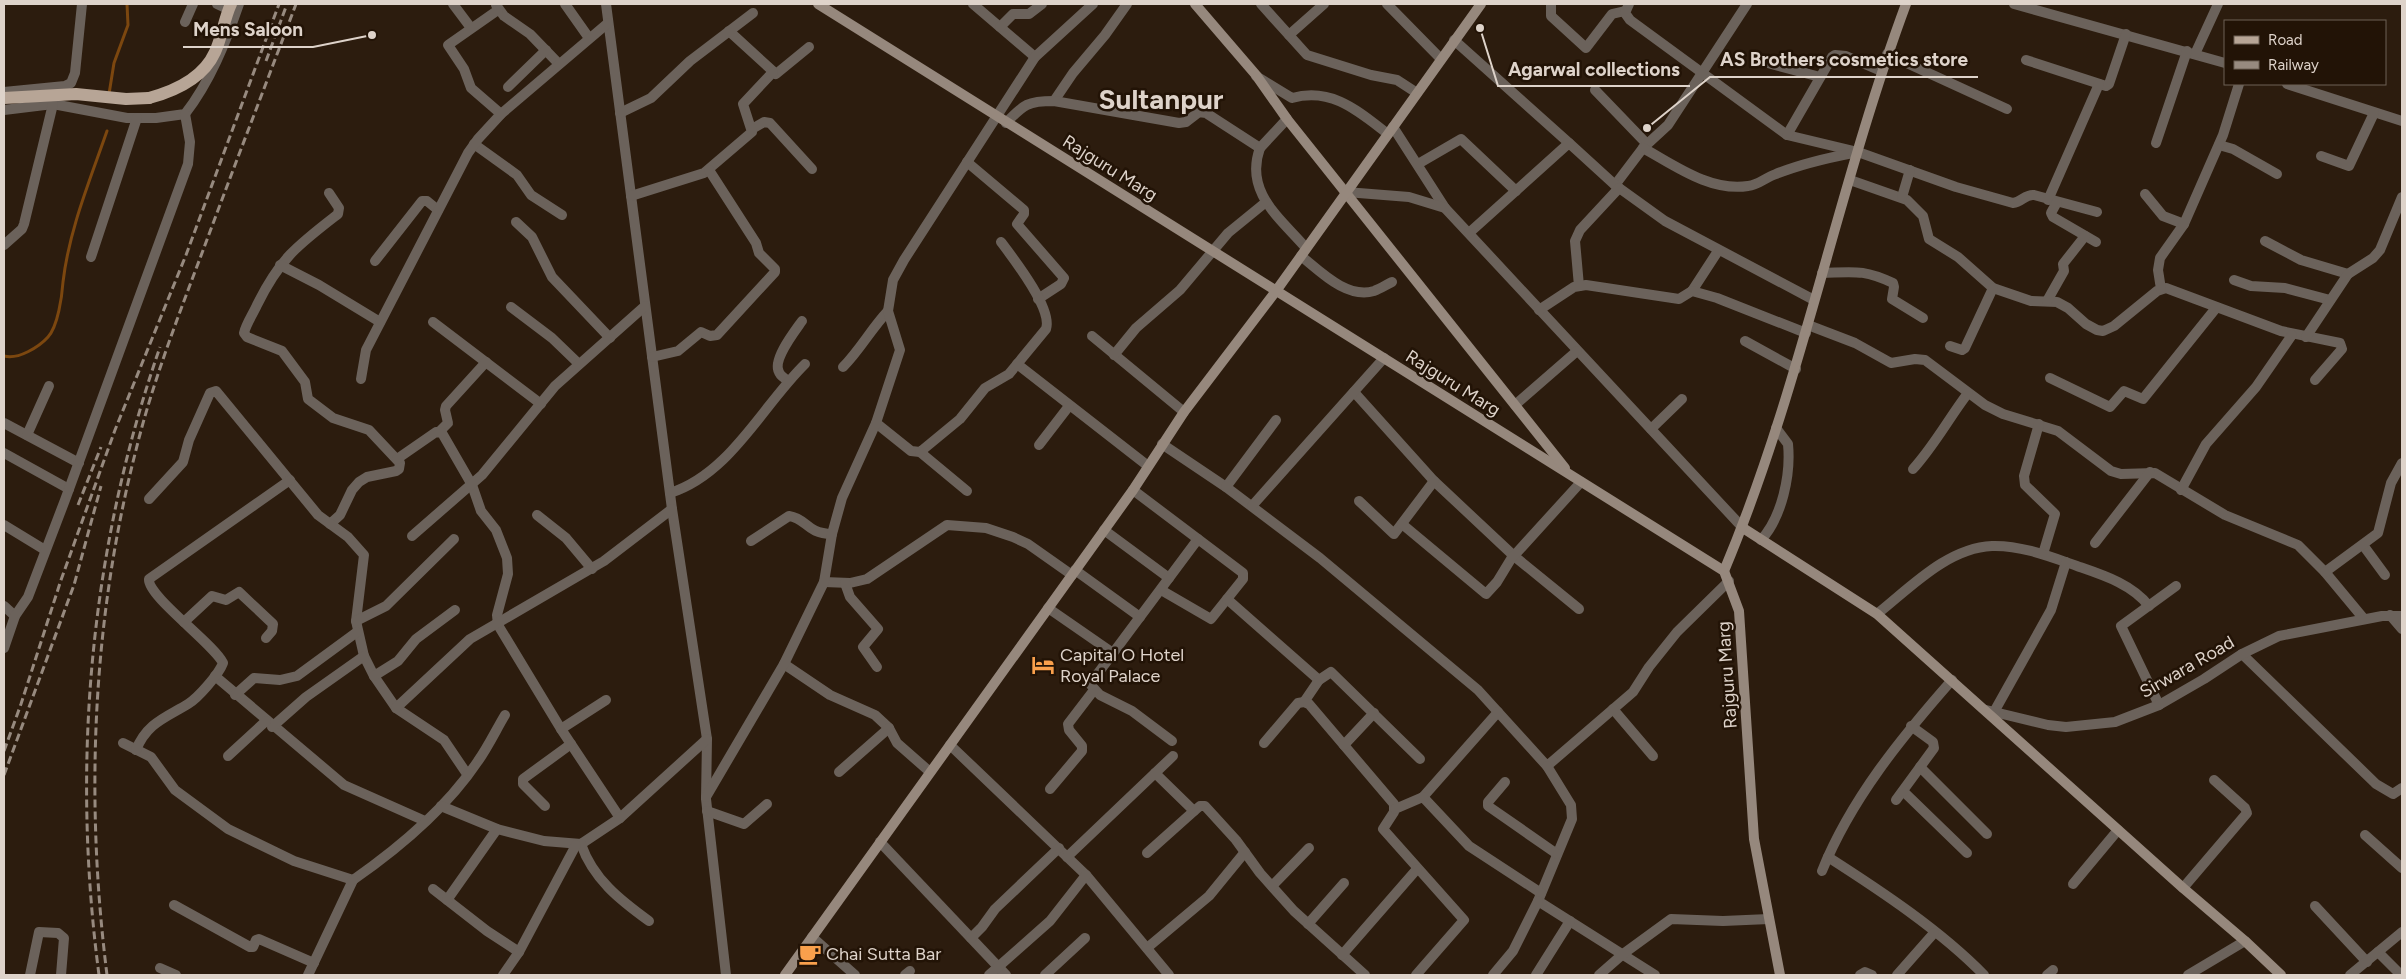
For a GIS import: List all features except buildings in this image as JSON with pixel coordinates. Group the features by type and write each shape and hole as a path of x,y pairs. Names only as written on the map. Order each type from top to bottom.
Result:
{"main road":[{"path":"4,98 76,94 138,99 170,93 190,81 205,68 235,7"}],"street":[{"path":"4,92 65,86 72,83 75,73 82,4"},
{"path":"185,22 193,4"},
{"path":"4,648 15,616 28,597 79,463 188,164 190,142 185,114 203,88 235,7 217,4"},
{"path":"453,4 471,28"},
{"path":"565,4 589,38"},
{"path":"606,4 672,509 707,739 707,811 726,975"},
{"path":"973,4 1035,57"},
{"path":"1000,27 1012,14 1030,14 1042,4"},
{"path":"706,798 784,664 824,582 832,534 842,498 876,423 900,350 888,311 893,280 900,266 1035,57 1093,4"},
{"path":"1054,101 1068,79 1105,35 1127,4"},
{"path":"1195,4 1256,75 1287,119 1570,475"},
{"path":"1261,4 1304,53 1312,58 1397,80 1417,93"},
{"path":"1289,35 1324,4"},
{"path":"1387,4 1441,59"},
{"path":"789,974 812,937 1133,490 1184,412 1276,291 1481,4"},
{"path":"1551,4 1551,16 1586,48 1612,14 1627,8 1630,20 1786,135 1858,152 1956,186 2013,203 2030,195 2097,212"},
{"path":"1579,286 1576,241 1580,230 1617,186 1644,145 1668,125 1747,4"},
{"path":"1724,571 1743,528 1796,369 1814,300 1881,71 1906,4"},
{"path":"2014,4 2224,63"},
{"path":"2156,143 2191,52 2218,4"},
{"name":"Rajguru Marg","path":"823,5 1006,123 1724,571 1739,611 1754,839 1780,975"},
{"path":"501,114 471,88 464,69 448,47 449,43 497,7 530,34 559,64"},
{"path":"620,113 651,98 690,61 753,13"},
{"path":"361,379 366,350 474,144 501,114 608,23"},
{"path":"729,31 773,72 779,73 809,47"},
{"path":"2026,60 2106,86 2109,84 2126,34"},
{"path":"1454,40 1617,186 1665,221 1718,251 1814,300"},
{"path":"508,87 546,50"},
{"path":"1887,54 2007,109"},
{"path":"1786,135 1820,77 1836,55 1846,56 1881,71"},
{"path":"1764,62 1820,77"},
{"path":"752,129 743,104 773,72"},
{"path":"1256,75 1292,98 1307,95 1340,99 1390,131 1418,164 1445,208 1651,429 1683,466 1743,528 1877,614 1990,711 2118,830 2246,941 2281,975"},
{"path":"2096,242 2053,217 2051,213 2053,201 2099,84"},
{"path":"2161,289 2158,270 2160,258 2184,224 2219,144 2239,85"},
{"path":"2290,85 2374,114 2402,121"},
{"path":"1595,90 1644,145 1706,181 1743,187 1755,185 1773,175 1816,160 1858,152"},
{"path":"1006,123 1022,106 1033,101 1054,101 1179,123 1186,122 1199,112 1206,113 1260,148"},
{"path":"4,110 53,104 120,117 137,118 185,114"},
{"path":"4,245 22,229 24,224 53,104"},
{"path":"2320,156 2349,166 2374,114"},
{"path":"91,256 121,171 137,118"},
{"path":"1287,119 1260,148 1256,158 1256,179 1259,191 1266,202 1303,252 1329,279 1350,289 1373,291 1392,282"},
{"path":"631,196 690,179 709,170 750,134 752,129 764,122 770,123 812,170"},
{"path":"1418,164 1461,139 1516,191"},
{"path":"1469,232 1569,143"},
{"path":"474,144 517,175 531,194 562,215"},
{"path":"2219,144 2233,149 2277,174"},
{"path":"967,162 1024,210 1024,214 1017,224 1064,278 1061,284 1038,299"},
{"path":"652,358 678,351 701,332 710,336 717,335 775,272 775,269 758,251 756,243 709,170"},
{"path":"1902,197 1910,170"},
{"path":"1850,180 1902,197 1923,216 1929,239 1958,257 1993,288 2031,301 2053,301 2062,304 2091,328 2103,330 2114,326 2161,289 2166,288 2216,308 2292,334 2340,343 2342,349 2315,380"},
{"path":"1346,192 1409,197 1445,208"},
{"path":"329,193 339,208 338,214 307,237 280,265 261,296 244,331 245,336 282,351 305,382 308,398 333,418 368,430 397,459 400,466 396,471 367,477 354,486 343,511 330,524"},
{"path":"2145,194 2163,216 2184,224"},
{"path":"2306,337 2348,274 2373,258 2380,250 2402,198"},
{"path":"375,261 422,201 427,201 438,210"},
{"path":"1114,355 1136,328 1180,290 1228,233 1266,202"},
{"path":"516,222 532,237 552,277 610,338"},
{"path":"2046,301 2064,271 2063,264 2085,236"},
{"path":"2265,241 2301,260 2348,274"},
{"path":"920,452 960,419 985,388 1005,378 1048,324 1038,299 1024,273 1001,242"},
{"path":"1539,310 1574,287 1579,286 1679,299 1692,291 1718,251"},
{"path":"280,265 327,289 380,322"},
{"path":"1822,273 1862,271 1893,283 1892,299 1923,318"},
{"path":"2234,280 2251,286 2285,288 2330,300"},
{"path":"1950,346 1962,350 1965,348 1993,288"},
{"path":"1692,291 1855,344 1891,363 1915,359 1925,360 1985,405 2003,414 2058,431 2116,473 2150,472 2162,476 2181,490 2234,519 2291,541 2305,550 2364,619"},
{"path":"511,306 552,338 579,364"},
{"path":"412,536 472,485 555,386 645,306"},
{"path":"2050,378 2110,407 2124,391 2143,399 2216,308"},
{"path":"843,367 854,356 872,328 888,311"},
{"path":"788,380 779,374 778,366 785,345 802,321"},
{"path":"433,322 468,351 486,362 541,404"},
{"path":"2181,490 2206,444 2256,387 2292,334"},
{"path":"1092,336 1184,412"},
{"path":"1745,341 1796,369"},
{"path":"1515,405 1577,351"},
{"path":"1252,506 1384,358"},
{"path":"397,459 447,425 446,406 486,362"},
{"path":"670,493 688,487 721,461 788,380 806,364"},
{"path":"1017,364 1148,466"},
{"path":"27,435 48,386"},
{"path":"149,499 183,462 192,434 212,391 219,394 318,515 348,537 364,555 356,621 364,656 374,676 396,708 444,740 467,774"},
{"path":"1354,392 1434,481 1514,556 1579,609"},
{"path":"1913,469 1930,450 1944,426 1968,393"},
{"path":"1651,429 1682,399"},
{"path":"1039,445 1069,406"},
{"path":"1226,487 1276,420"},
{"path":"4,423 79,463"},
{"path":"876,423 911,451 920,452 967,491"},
{"path":"2039,424 2024,476 2025,485 2055,514 2043,554"},
{"path":"1761,540 1773,523 1786,480 1788,444 1776,428"},
{"path":"440,431 472,485 481,511 496,530 508,567 508,579 497,615 498,624 570,744 620,818"},
{"path":"1162,444 1226,487 1320,558 1471,684 1547,766 1571,805 1572,819 1539,897 1513,951 1493,975"},
{"path":"4,453 69,489"},
{"path":"2325,572 2378,533 2391,484 2402,462"},
{"path":"2095,543 2150,472"},
{"path":"136,750 142,737 158,721 191,702 215,676 223,661 150,586 149,579 290,480"},
{"path":"1358,501 1391,533 1396,533 1434,481"},
{"path":"1402,524 1483,594 1487,594 1514,556 1581,482"},
{"path":"1133,490 1243,573 1242,579 1210,619 1161,590"},
{"path":"396,708 470,639 592,568 635,540 672,509"},
{"path":"537,515 566,538 592,568"},
{"path":"751,541 789,516 816,532 832,534"},
{"path":"4,525 45,550"},
{"path":"824,582 845,583 866,579 946,525 986,528 1013,536 1028,544 1074,572 1140,617"},
{"path":"1104,530 1169,578"},
{"path":"356,621 386,606 454,539"},
{"path":"1172,741 1132,711 1090,686 1091,681 1198,539"},
{"path":"2363,545 2385,574"},
{"path":"1877,614 1935,568 1962,552 1993,546 2043,554 2118,581 2149,606"},
{"path":"1990,711 2051,610 2066,562"},
{"path":"1547,766 1633,692 1649,666 1677,632 1729,581"},
{"path":"845,583 850,597 878,629 863,647 876,667"},
{"path":"2159,705 2120,630 2122,624 2176,586"},
{"path":"184,622 212,596 226,600 238,592 273,624 272,631 266,638"},
{"path":"1227,599 1319,680"},
{"path":"4,606 15,616"},
{"path":"1048,608 1113,653"},
{"path":"374,676 398,661 416,640 455,610"},
{"path":"2390,615 2402,630"},
{"name":"Sirwara Road","path":"1990,711 2066,727 2115,722 2159,705 2242,654 2279,636 2364,619 2390,615 2402,616"},
{"path":"235,695 254,678 280,680 297,676 357,632"},
{"path":"2242,654 2376,784 2393,794 2402,788"},
{"path":"228,756 364,656"},
{"path":"784,664 830,695 869,711 889,728 897,743 930,772"},
{"path":"1264,743 1298,703 1304,702 1319,680 1331,672 1420,759"},
{"path":"215,676 269,724 344,785 425,821"},
{"path":"1822,871 1837,836 1889,754 1952,680"},
{"path":"1050,789 1082,751 1082,746 1069,730 1068,724 1094,690"},
{"path":"561,729 606,700"},
{"path":"1304,702 1344,745 1394,804 1395,809"},
{"path":"1613,709 1653,756"},
{"path":"1416,975 1463,924 1464,920 1383,829 1395,809 1423,797 1498,712"},
{"path":"1344,745 1374,714"},
{"path":"308,975 353,880 383,859 442,806 478,762 505,715"},
{"path":"1896,800 1934,745 1911,726"},
{"path":"839,772 889,728"},
{"path":"503,975 519,952 579,844 620,818 707,739"},
{"path":"123,743 150,757 175,790 228,829 294,861 353,880"},
{"path":"545,806 523,784 523,779 570,744"},
{"path":"950,745 1086,875 1169,975"},
{"path":"1067,856 1173,756"},
{"path":"1920,767 1987,834"},
{"path":"1155,774 1194,811"},
{"path":"2183,888 2247,813 2245,808 2214,780"},
{"path":"1505,782 1488,802 1488,806 1557,854"},
{"path":"1902,791 1967,853"},
{"path":"1423,797 1469,846 1570,921 1655,975"},
{"path":"707,811 744,824 767,804"},
{"path":"442,806 497,829 544,841 579,844"},
{"path":"1147,853 1194,811 1205,806 1272,886 1360,974"},
{"path":"447,900 497,829"},
{"path":"2073,884 2118,830"},
{"path":"2365,835 2402,868"},
{"path":"880,842 1006,975"},
{"path":"579,844 592,867 611,892 649,921"},
{"path":"971,938 985,924 995,909 1059,848"},
{"path":"1272,886 1310,848"},
{"path":"1147,948 1209,896 1245,852"},
{"path":"1828,857 1872,885 1984,975"},
{"path":"1342,955 1417,869"},
{"path":"989,975 1050,921 1086,875"},
{"path":"1308,924 1344,883"},
{"path":"433,889 487,931 519,952"},
{"path":"174,905 250,947 253,947 256,940 260,939 314,963"},
{"path":"2316,906 2367,962"},
{"path":"1599,975 1623,954 1671,919 1723,921 1769,919"},
{"path":"1536,975 1570,921"},
{"path":"30,975 39,932 58,933 64,938 61,975"},
{"path":"2350,975 2402,932"},
{"path":"1897,975 1934,933"},
{"path":"812,937 855,975"},
{"path":"1045,975 1085,938"},
{"path":"2193,974 2246,941"},
{"path":"2378,952 2401,975"},
{"path":"160,968 176,975"},
{"path":"1860,975 1865,972 1872,975"}],"waterway":[{"path":"109,94 114,63 128,25 127,4"},
{"path":"4,356 16,356 34,348 48,337 54,326 59,311 66,263 75,224 107,131"}],"railway":[{"path":"4,751 61,580 115,430 186,255 279,4"},
{"path":"266,61 287,4"},
{"path":"107,975 96,843 97,711 102,645 121,514 136,450 159,372 186,295 296,4"},
{"path":"99,975 91,895 87,816 88,736 93,657 103,579 117,501 136,423 160,347"},
{"path":"78,505 101,447"},
{"path":"4,775 74,585 101,486"}],"place":[{"name":"Agarwal collections","path":"1480,28"},
{"name":"Mens Saloon","path":"372,35"},
{"name":"AS Brothers cosmetics store","path":"1647,128"},
{"name":"Capital O Hotel Royal Palace","path":"1043,665"},
{"name":"Chai Sutta Bar","path":"810,954"}],"district":[{"name":"Sultanpur","path":"1161,99"}]}
